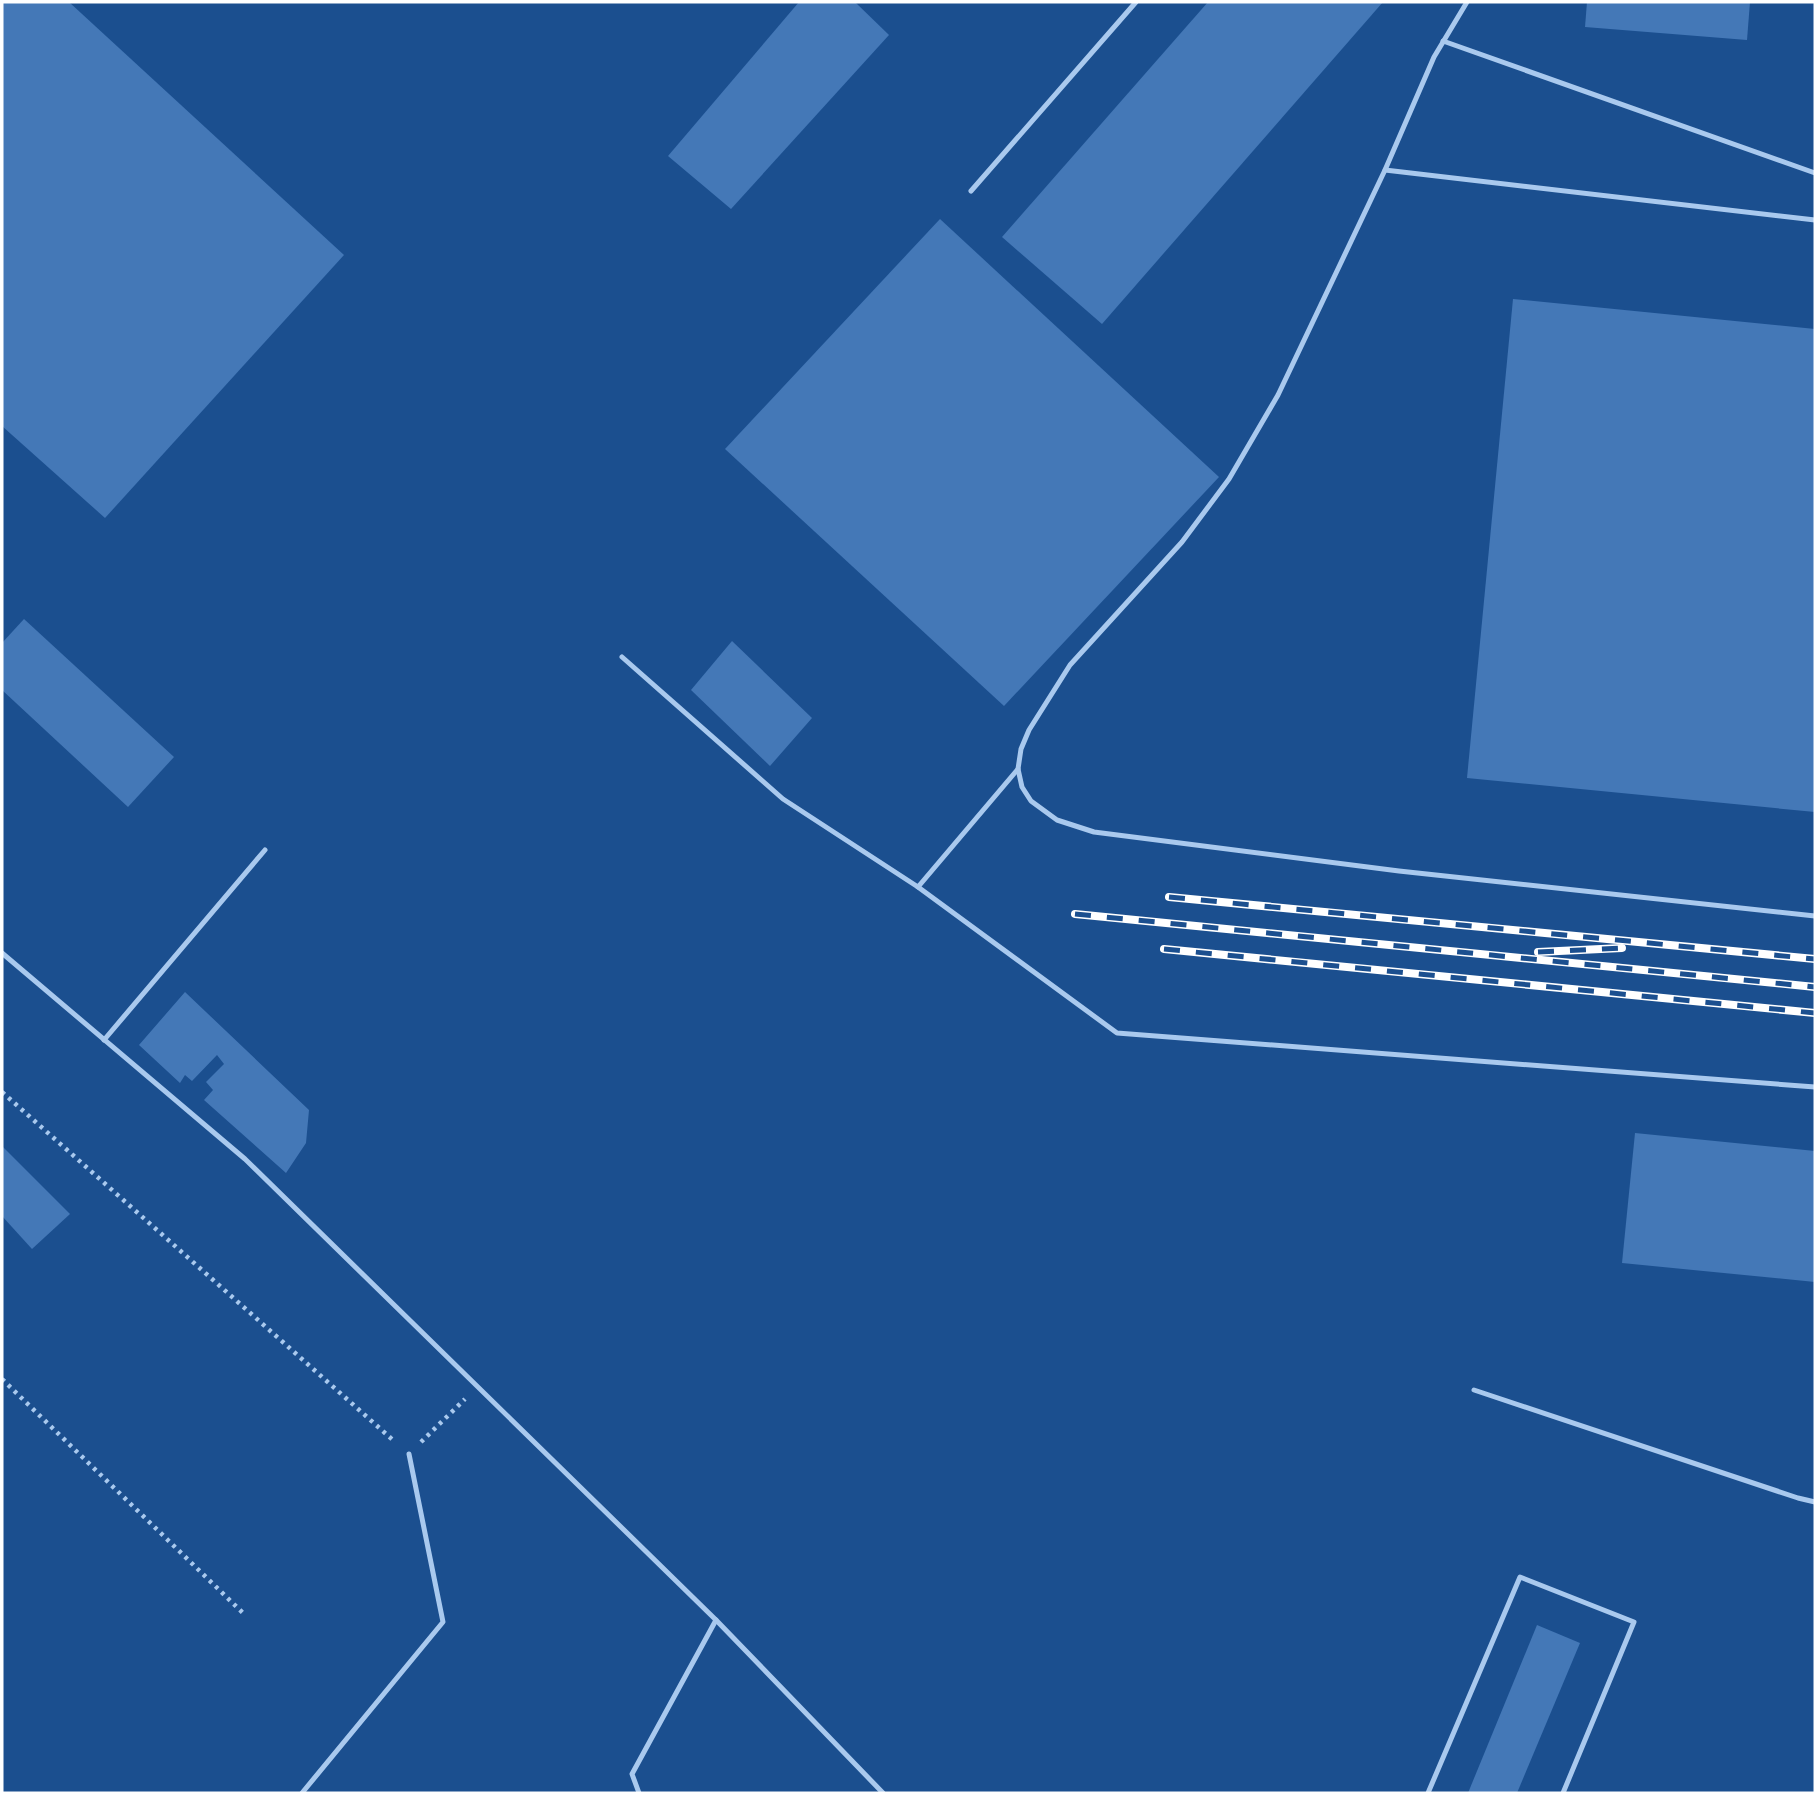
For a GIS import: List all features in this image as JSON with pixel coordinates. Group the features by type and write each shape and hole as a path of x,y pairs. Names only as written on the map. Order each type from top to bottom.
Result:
{"lane":[{"path":"971,191 1136,2"},
{"path":"1467,2 1434,57 1385,170 1278,395 1229,479 1182,542 1070,665 1029,730 1021,749 1018,769 1022,787 1031,801 1058,820 1094,832 1399,871 1815,916"},
{"path":"1443,41 1815,173"},
{"path":"1385,170 1815,220"},
{"path":"622,657 783,799 918,887 1117,1032 1815,1087"},
{"path":"918,887 1018,769"},
{"path":"104,1040 265,849"},
{"path":"2,953 245,1159 716,1620 883,1793"},
{"path":"1474,1390 1815,1502"},
{"path":"302,1793 443,1622 409,1454"},
{"path":"1428,1793 1520,1577 1634,1622 1563,1793"},
{"path":"639,1793 632,1774 716,1620"}],"path":[{"path":"2,1092 409,1454 478,1387"},
{"path":"2,1379 244,1614"}],"building":[{"path":"2,2 69,2 344,255 105,518 2,426"},
{"path":"799,2 855,2 889,35 731,209 668,156"},
{"path":"1208,2 1383,2 1102,324 1002,237"},
{"path":"1587,2 1750,2 1747,40 1585,27"},
{"path":"940,219 1219,477 1004,706 725,449"},
{"path":"1513,299 1815,329 1815,812 1467,778"},
{"path":"24,619 174,757 128,807 2,690 2,643"},
{"path":"732,641 812,718 770,766 691,690"},
{"path":"185,992 309,1110 306,1143 286,1173 204,1100 213,1090 206,1082 224,1064 217,1055 192,1081 185,1075 180,1083 139,1045"},
{"path":"1635,1133 1815,1151 1815,1282 1622,1263"},
{"path":"2,1146 70,1214 32,1249 2,1216"},
{"path":"1537,1625 1580,1643 1517,1793 1468,1793"}],"railway":[{"path":"1169,897 1815,959"},
{"path":"1075,914 1815,987"},
{"path":"1538,952 1622,948"},
{"path":"1164,949 1815,1013"}]}
